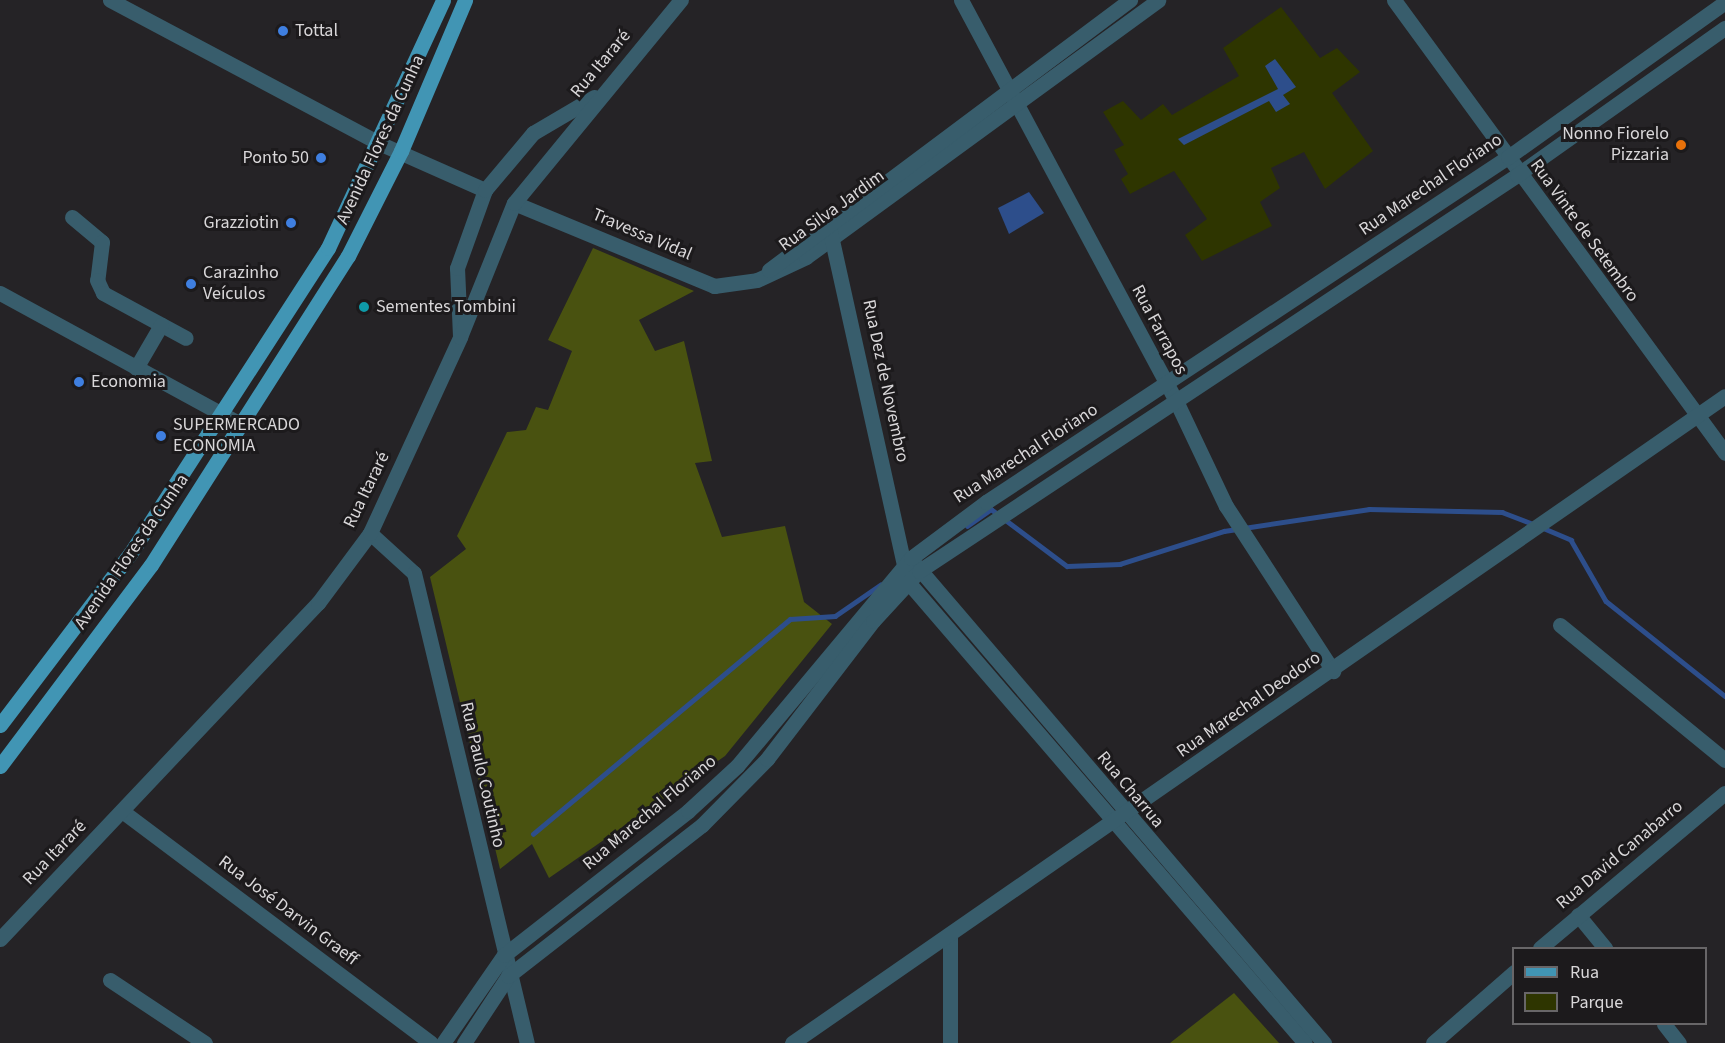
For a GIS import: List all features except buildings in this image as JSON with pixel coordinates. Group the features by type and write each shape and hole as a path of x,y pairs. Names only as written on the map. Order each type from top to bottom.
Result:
{"main road":[{"name":"Avenida Flores da Cunha","path":"0,725 130,554 328,248 381,144 443,0"},
{"name":"Avenida Flores da Cunha","path":"0,766 151,565 348,256 401,151 465,0"},
{"path":"130,554 151,565"}],"street":[{"path":"110,0 381,144 485,190"},
{"name":"Rua Itararé","path":"0,939 318,603 370,533 460,337 514,202 602,92 681,0"},
{"name":"Rua Farrapos","path":"962,0 1177,403 1226,506 1333,671"},
{"name":"Rua Silva Jardim","path":"757,280 791,266 833,237 1009,88 1130,0"},
{"name":"Rua Silva Jardim","path":"757,280 828,222 1017,103 1158,0"},
{"name":"Rua Vinte de Setembro","path":"1394,0 1508,157 1517,175 1725,453"},
{"name":"Rua Marechal Floriano","path":"443,1043 504,955 688,811 736,766 904,558 1508,157 1725,2"},
{"name":"Rua Marechal Floriano","path":"464,1043 508,976 702,825 767,759 914,577 1517,175 1725,28"},
{"path":"1653,54 1665,70"},
{"path":"460,337 457,268 485,190 533,133 602,92"},
{"name":"Travessa Vidal","path":"514,202 714,286 757,280"},
{"path":"72,217 102,242 98,287 186,338"},
{"name":"Rua Dez de Novembro","path":"828,222 904,558"},
{"path":"1339,270 1351,286"},
{"path":"0,293 242,425"},
{"path":"1260,323 1271,339"},
{"path":"136,368 161,325"},
{"name":"Rua Marechal Deodoro","path":"792,1043 1333,671 1725,396"},
{"name":"Rua Paulo Coutinho","path":"370,533 414,573 508,976 527,1043"},
{"name":"Rua Charrua","path":"904,558 914,577 1118,819 1300,1026 1324,1043"},
{"path":"1560,625 1725,760"},
{"name":"Rua David Canabarro","path":"1541,947 1725,793"},
{"name":"Rua José Darvin Graeff","path":"122,811 431,1043"},
{"path":"688,811 702,825"},
{"path":"1578,915 1604,947"},
{"path":"950,936 950,1043"},
{"path":"1433,1043 1512,974"},
{"path":"110,981 205,1043"},
{"path":"1666,1025 1679,1043"},
{"name":"Rua Charrua","path":"1300,1026 1305,1043"}],"green space":[{"path":"1281,7 1320,58 1337,48 1360,72 1332,93 1373,151 1325,189 1304,152 1271,168 1280,188 1260,202 1272,226 1202,261 1185,235 1207,219 1174,171 1130,194 1121,179 1128,174 1114,150 1124,145 1103,112 1123,101 1141,120 1163,104 1172,115 1239,76 1223,48"},
{"path":"593,248 694,291 639,320 655,351 684,341 712,461 695,463 722,537 785,526 804,602 832,624 725,756 549,878 532,844 500,869 430,577 466,549 457,536 507,432 526,430 536,407 548,410 572,351 548,340"},
{"path":"1234,993 1279,1043 1170,1043"}],"water":[{"path":"1275,59 1296,87 1283,95 1290,104 1276,112 1269,101 1184,145 1178,139 1278,89 1265,66"},
{"path":"1029,192 1044,213 1009,234 998,208"}],"waterway":[{"path":"967,526 991,509 1067,566 1120,564 1224,531 1369,509 1502,512 1533,524"},
{"path":"1541,527 1571,540 1606,601 1725,696"},
{"path":"533,834 790,619 835,616 880,585"}],"place":[{"name":"Tottal","path":"283,31"},
{"name":"Nonno Fiorelo Pizzaria","path":"1681,145"},
{"name":"Ponto 50","path":"321,158"},
{"name":"Grazziotin","path":"291,223"},
{"name":"Carazinho Veículos","path":"191,284"},
{"name":"Sementes Tombini","path":"364,307"},
{"name":"Economia","path":"79,382"},
{"name":"SUPERMERCADO ECONOMIA","path":"161,436"}]}
